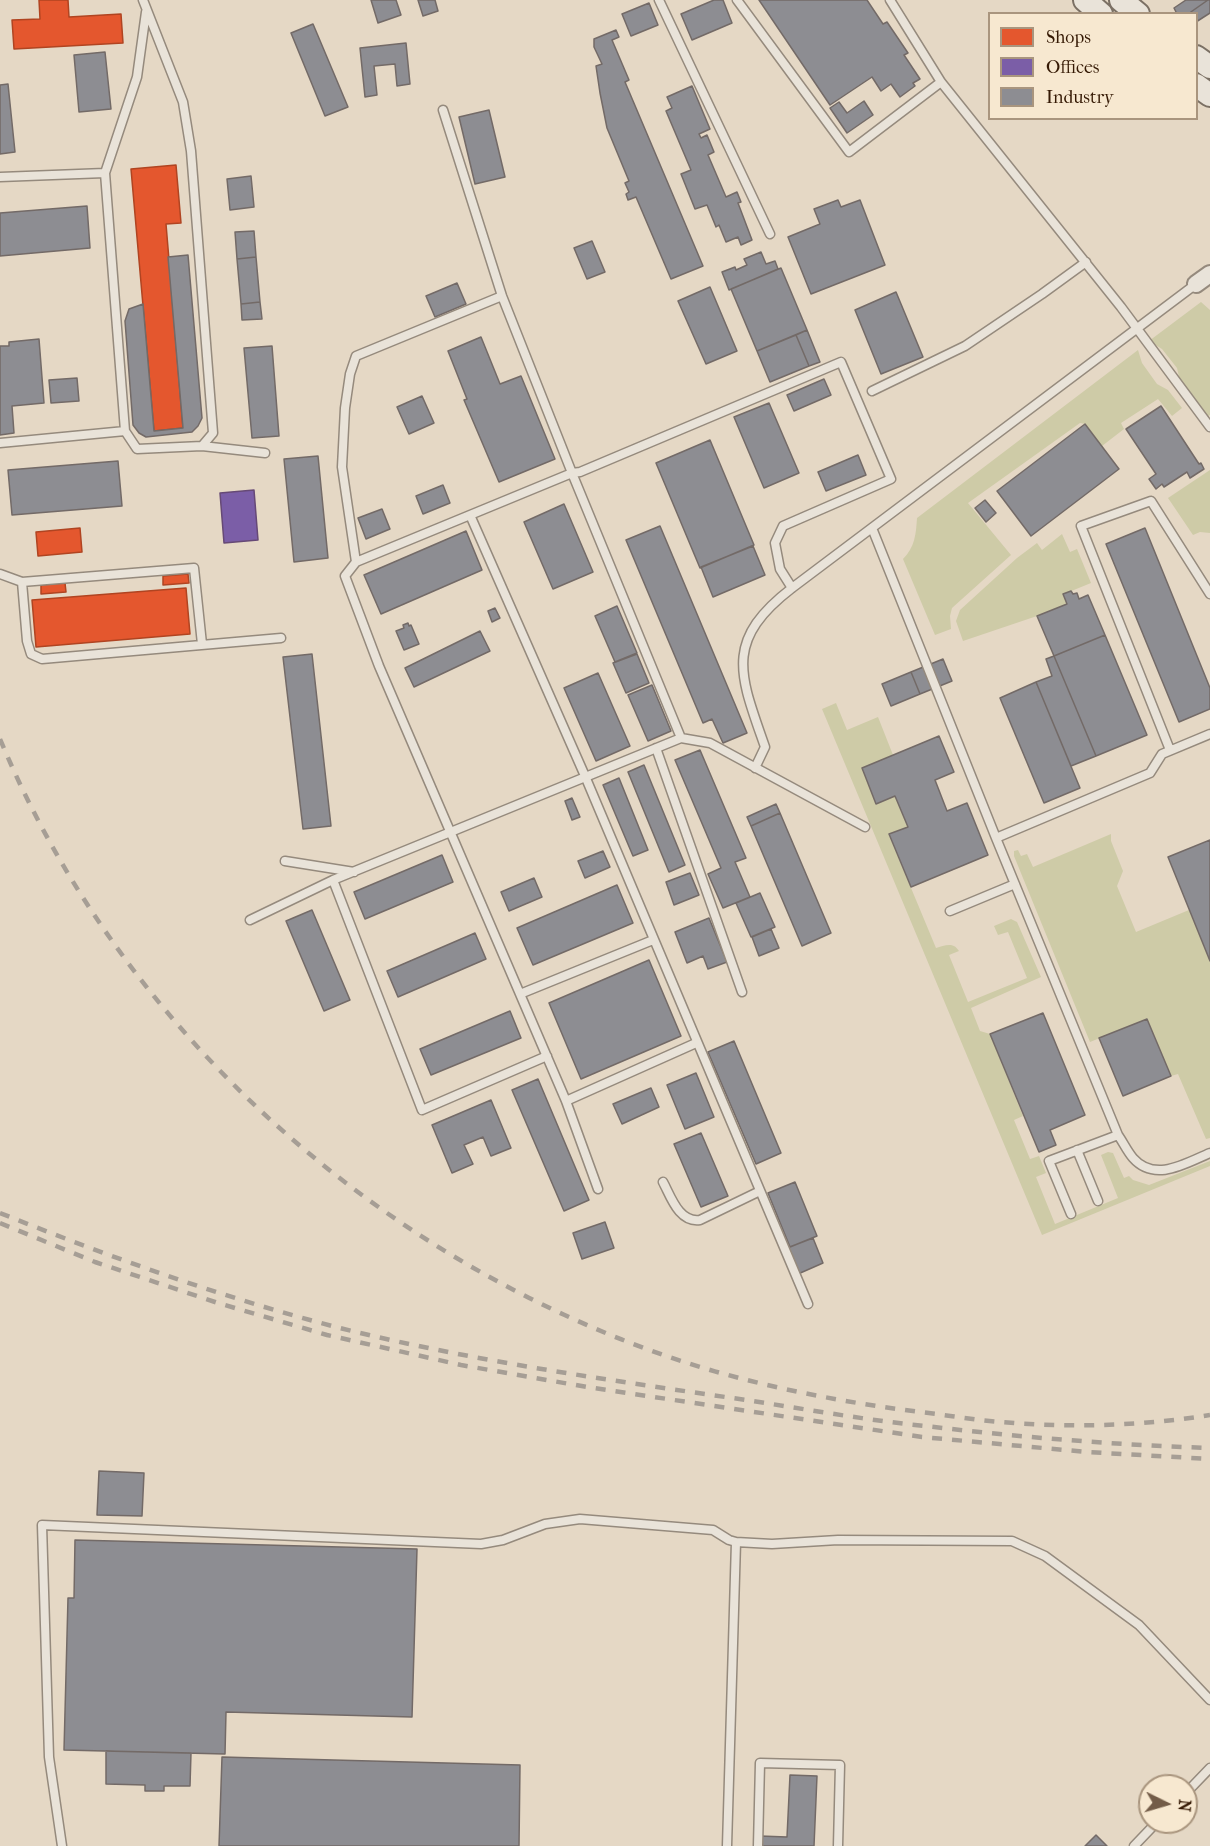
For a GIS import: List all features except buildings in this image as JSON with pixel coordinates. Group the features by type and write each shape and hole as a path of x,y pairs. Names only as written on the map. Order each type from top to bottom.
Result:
{"main road":[{"path":"1085,0 1100,12"},
{"path":"1119,0 1135,12"},
{"path":"1198,58 1210,67"}],"lane":[{"path":"143,0 183,102 190,151 213,433 202,446"},
{"path":"659,0 770,234"},
{"path":"737,0 849,152 941,82"},
{"path":"890,0 941,82 1086,262 1210,427"},
{"path":"1105,12 1119,0"},
{"path":"146,11 137,77 105,173 125,431 137,448 202,446 265,453"},
{"path":"442,110 502,296 681,738"},
{"path":"0,177 105,173"},
{"path":"872,391 965,346 1086,262"},
{"path":"756,768 765,747 744,685 742,665 744,648 757,621 792,588 1203,279"},
{"path":"356,562 342,467 345,408 350,374 356,356 502,296"},
{"path":"598,1189 566,1101 379,666 345,576 356,562 572,473 580,472 841,362 891,479 783,526 775,543 780,569 792,588"},
{"path":"0,443 125,431"},
{"path":"1170,750 1081,526 1151,501 1210,594"},
{"path":"470,515 585,776 808,1304"},
{"path":"872,528 1014,884 1118,1135 1134,1160 1151,1170 1165,1171 1210,1153"},
{"path":"0,574 22,582 194,568 202,644"},
{"path":"22,582 27,641 31,654 42,659 281,638"},
{"path":"996,838 1150,773 1162,754 1210,734"},
{"path":"250,920 333,880 681,738 710,743 865,827"},
{"path":"656,748 742,992"},
{"path":"285,861 354,872"},
{"path":"333,880 422,1110 547,1056"},
{"path":"950,910 1014,884"},
{"path":"520,994 653,940"},
{"path":"566,1101 696,1042"},
{"path":"1071,1214 1049,1161 1118,1135"},
{"path":"1077,1150 1098,1201"},
{"path":"663,1182 678,1211 694,1221 760,1191"},
{"path":"62,1846 49,1757 42,1525 481,1544 503,1540 545,1524 580,1519 713,1530 736,1542 772,1544 838,1540 1012,1541 1045,1556 1139,1625 1210,1700"},
{"path":"727,1846 736,1542"},
{"path":"758,1846 760,1763 840,1765 838,1846"},
{"path":"1198,1780 1210,1768"},
{"path":"1134,1846 1146,1834"}],"shaded area":[{"path":"1201,302 1210,310 1210,415 1207,417 1180,381 1177,368 1162,349 1149,341"},
{"path":"1138,350 1142,363 1157,384 1168,390 1182,408 1172,416 1158,399 1121,423 1124,429 1102,446 1085,424 1080,423 968,503 1011,555 952,608 951,629 935,635 903,559 912,545 917,518"},
{"path":"1210,470 1210,533 1200,532 1193,535 1168,498"},
{"path":"1062,534 1070,552 1077,549 1091,583 1064,594 1067,604 963,641 956,621 960,610 1017,558 1037,543 1042,550"},
{"path":"836,703 847,730 878,717 893,755 862,768 876,803 895,796 908,827 889,835 936,948 951,945 959,951 949,955 968,1002 1027,978 1008,932 998,935 994,926 1011,919 1017,922 1041,977 971,1008 980,1031 990,1034 1023,1116 1014,1120 1030,1159 1039,1156 1046,1173 1036,1177 1055,1224 1118,1198 1101,1155 1108,1152 1113,1153 1124,1178 1129,1176 1133,1180 1149,1185 1210,1161 1210,1166 1042,1235 822,709"},
{"path":"1111,834 1111,841 1123,871 1117,886 1136,932 1189,910 1210,961 1210,1138 1206,1139 1178,1074 1171,1076 1147,1019 1090,1042 1014,856 1014,851 1018,850 1021,856 1027,854 1033,867"}],"railway":[{"path":"0,739 48,839 107,933 174,1021 251,1101 335,1174 425,1239 522,1294 623,1340 695,1365 806,1394 844,1401 981,1420 1053,1425 1132,1424 1210,1415"},
{"path":"0,1213 124,1260 250,1303 336,1327 489,1360 903,1424 1067,1440 1210,1448"},
{"path":"0,1223 95,1262 218,1303 327,1335 461,1365 587,1387 922,1437 1087,1452 1210,1459"}]}
